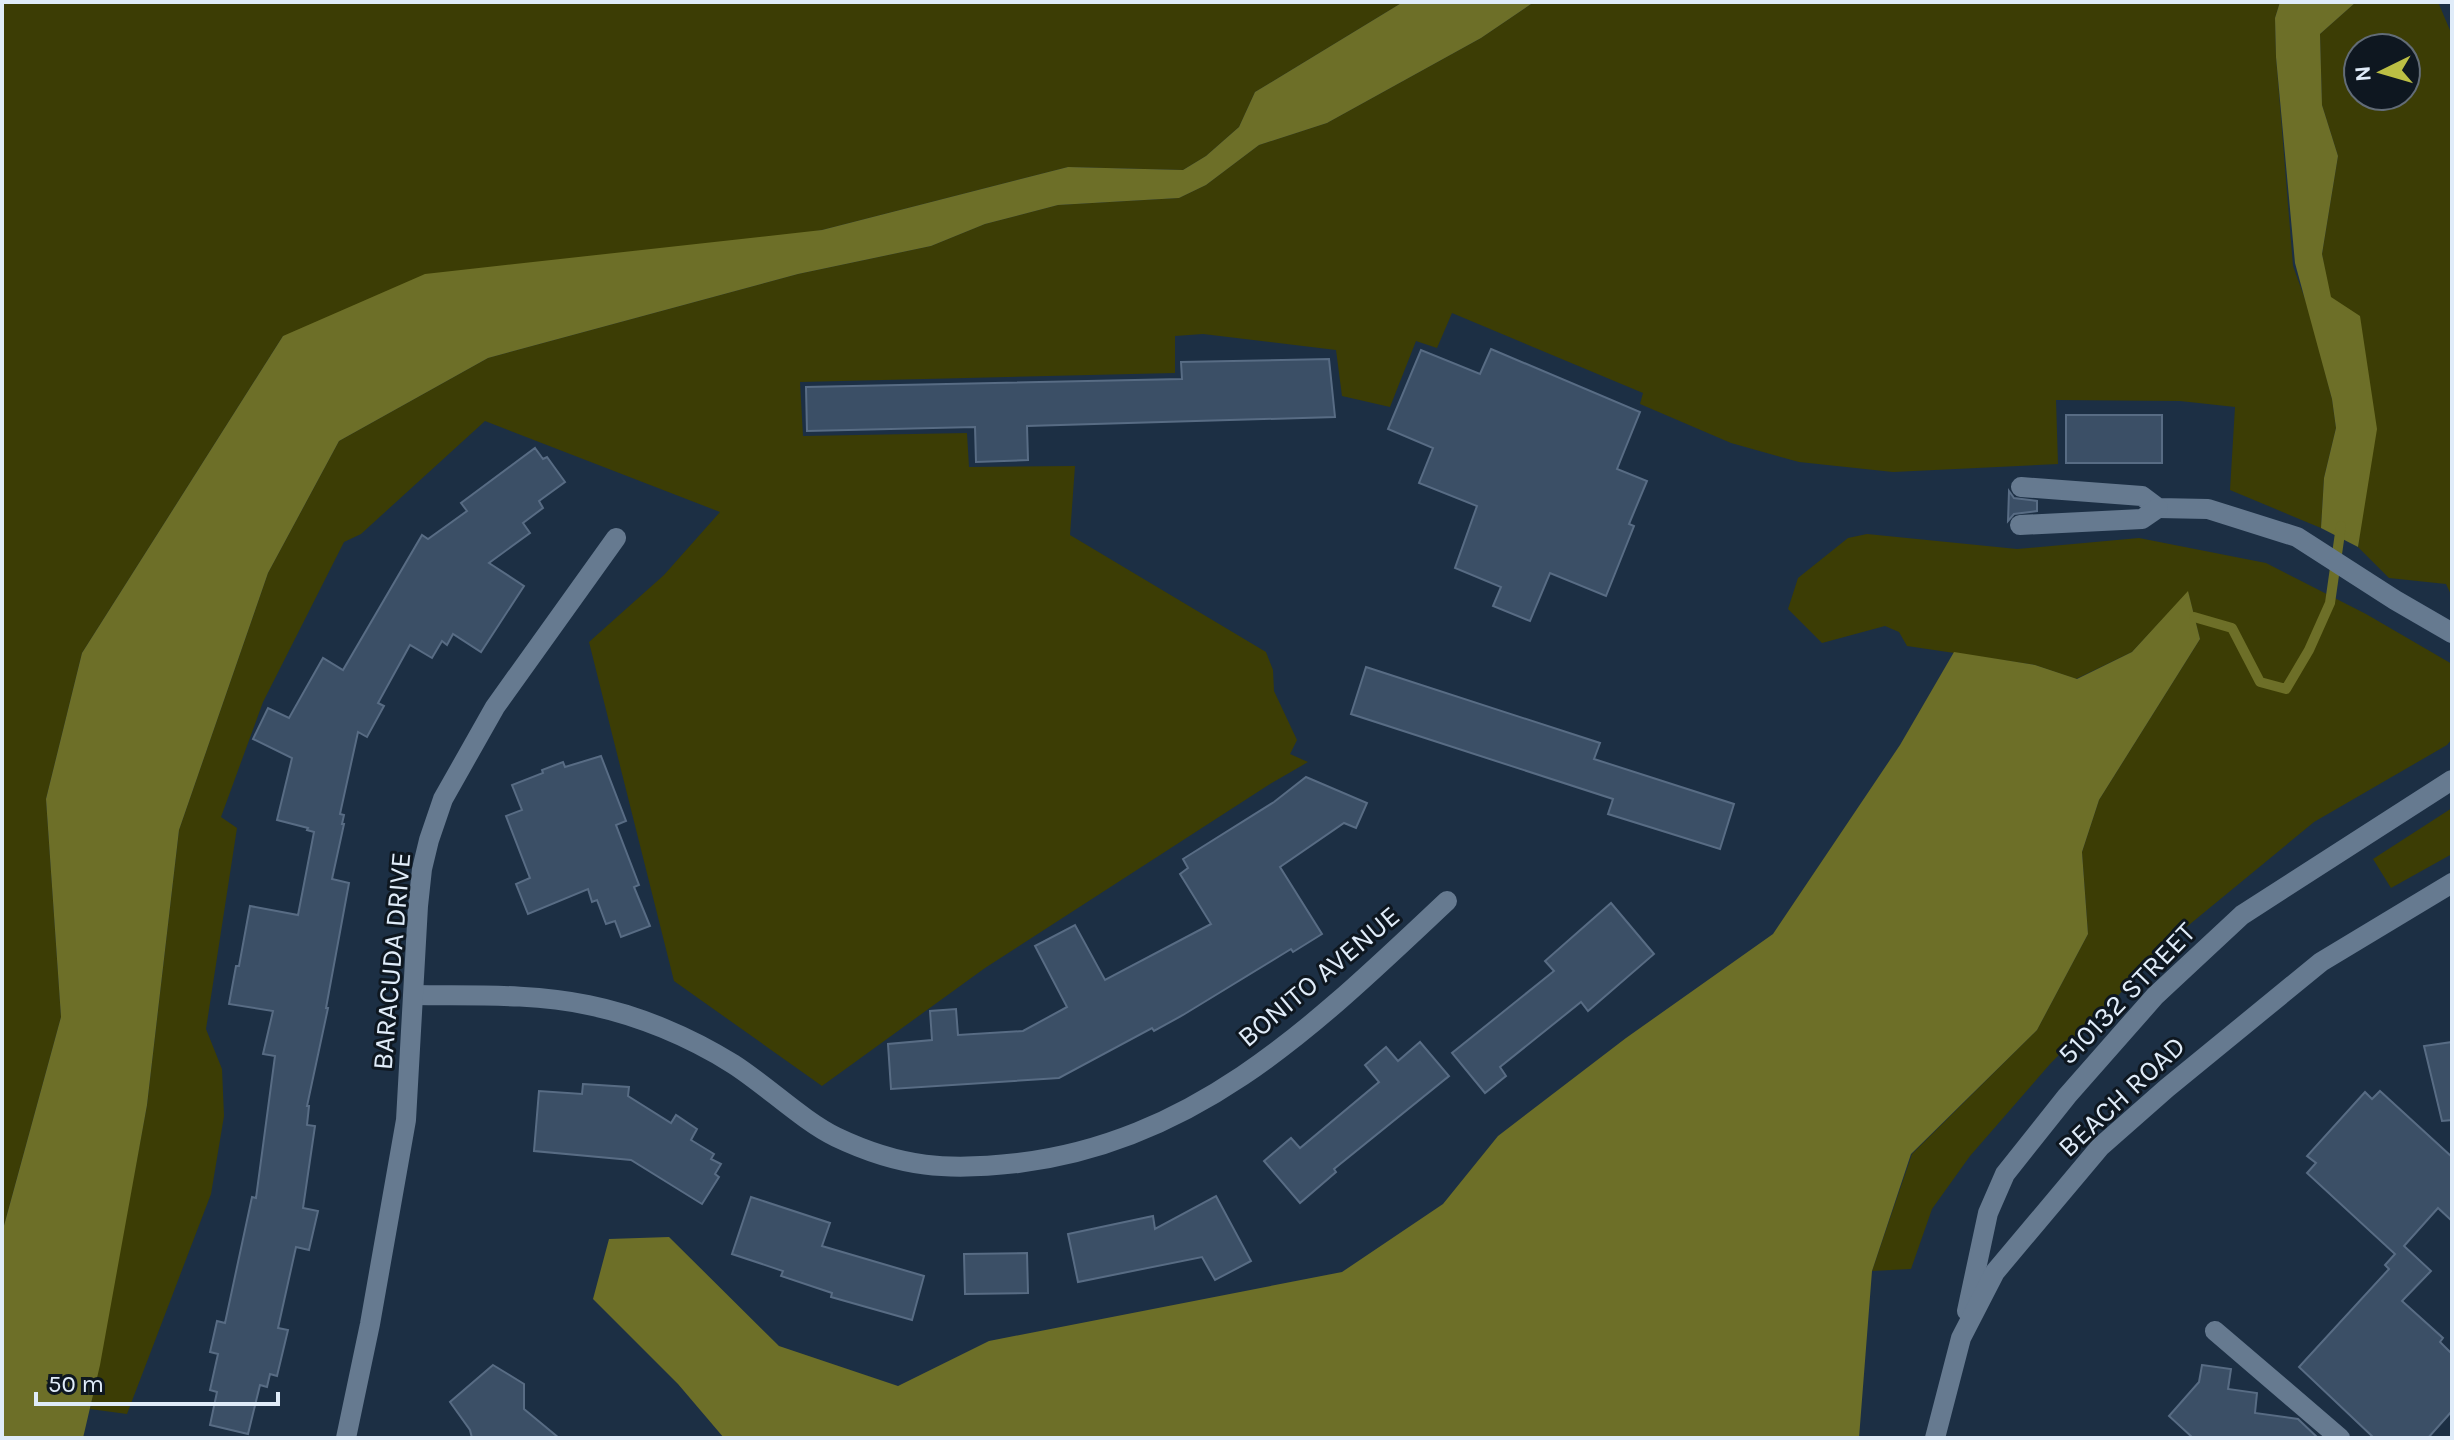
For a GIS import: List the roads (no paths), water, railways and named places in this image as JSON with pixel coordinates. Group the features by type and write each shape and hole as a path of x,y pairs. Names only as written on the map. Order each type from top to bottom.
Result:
{"street":[{"path":"2021,487 2142,496 2158,508"},
{"path":"2020,525 2142,519 2158,508 2208,509 2297,537 2452,633"},
{"name":"BARACUDA DRIVE","path":"346,1438 370,1324 406,1120 422,869 443,799 495,707 616,538"},
{"name":"510132 STREET","path":"1961,1338 1988,1213 2005,1174 2067,1096 2155,996 2242,915 2452,780"},
{"name":"BEACH ROAD","path":"1935,1438 1961,1338 1995,1272 2100,1147 2321,962 2452,883"},
{"name":"BONITO AVENUE","path":"414,995 533,998 587,1004 636,1017 732,1064 833,1136 880,1156 926,1167 972,1168 1033,1161 1116,1140 1155,1126 1210,1098 1291,1042 1447,901"},
{"path":"2215,1331 2340,1438"}],"waterway":[{"path":"2194,617 2232,628 2260,682 2286,689 2309,650 2330,603 2341,526"}]}
